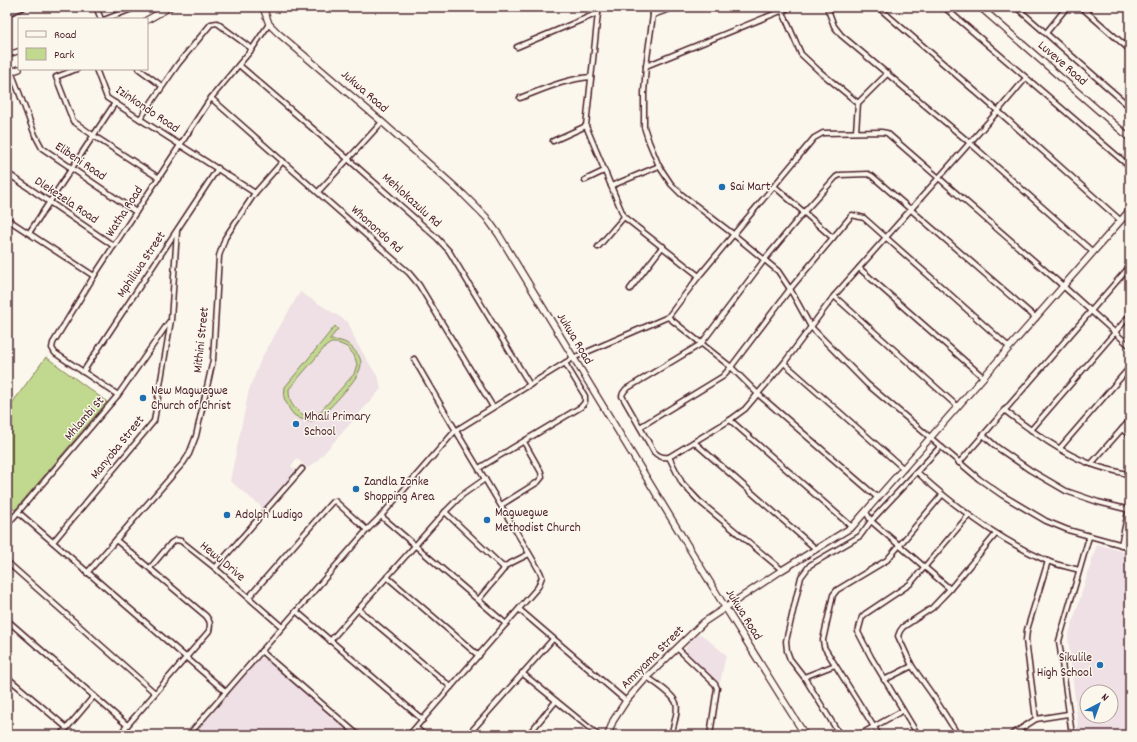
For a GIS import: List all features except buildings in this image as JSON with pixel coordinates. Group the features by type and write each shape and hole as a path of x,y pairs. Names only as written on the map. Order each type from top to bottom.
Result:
{"street":[{"path":"7,14 24,7"},
{"path":"96,7 101,18"},
{"path":"109,18 137,7"},
{"path":"148,19 170,7"},
{"name":"Jukwa Road","path":"263,7 269,24 278,33 464,195 486,218 499,235 805,735"},
{"path":"596,7 598,13 586,126 624,217 663,246 699,276"},
{"path":"652,7 653,15 644,93 644,128 659,166 668,180 681,194 765,259 778,272 790,289 811,327 867,384 979,480 1046,521 1089,537 1130,548"},
{"path":"653,15 675,7"},
{"path":"646,66 791,7"},
{"path":"827,7 834,26 841,35 888,73 1092,252"},
{"path":"878,7 998,111 1120,220"},
{"path":"944,7 1130,168"},
{"name":"Luveve Road","path":"980,7 1130,138"},
{"path":"1016,7 1130,107"},
{"path":"1046,33 1067,7"},
{"path":"1081,7 1130,50"},
{"path":"782,10 801,54 819,72 858,103"},
{"path":"517,47 598,13"},
{"path":"140,119 162,86 211,24 216,23 252,49"},
{"name":"Watha Road","path":"118,395 55,353 52,348 53,343 94,276 211,98 252,49 269,24"},
{"path":"7,55 18,51"},
{"name":"Mehlokazulu Rd","path":"239,65 348,159 437,238 449,251 530,385"},
{"path":"74,70 56,76 71,119 94,136 159,178"},
{"name":"Izinkondo Road","path":"96,70 107,98 256,193"},
{"path":"140,70 162,86"},
{"name":"Elibeni Road","path":"9,72 35,135 42,148 136,212"},
{"path":"856,132 858,103 888,73"},
{"path":"520,98 564,81 575,78 591,77"},
{"path":"1026,78 970,144 910,209 886,239 834,296 784,363 745,409 730,420 669,457 661,456 654,452 623,400 623,393 626,389 702,344 765,259 804,212 836,177 840,175 868,174 872,176 910,209 1036,318"},
{"name":"Whonondo Rd","path":"211,98 409,273 419,285 493,407"},
{"path":"29,233 115,103"},
{"path":"318,192 382,122"},
{"path":"552,141 586,126"},
{"path":"191,735 282,627 455,431 573,358 668,317 733,234 818,135 823,133 856,132 887,133 1091,310 1114,333 1130,346"},
{"name":"Mithini Street","path":"87,573 184,462 192,448 213,360 219,256 225,238 256,193 283,161"},
{"path":"610,186 659,166"},
{"name":"Mphiliwa Street","path":"83,372 218,168"},
{"path":"585,180 604,171"},
{"name":"Dlekezela Road","path":"7,173 114,246"},
{"path":"774,186 833,238"},
{"name":"Amnyama Street","path":"608,735 613,721 626,702 647,677 704,622 782,570 852,527 1130,210"},
{"path":"640,427 722,377 790,289 852,215 864,218 1009,347"},
{"path":"598,247 624,217"},
{"path":"7,219 94,276"},
{"name":"Manyoba Street","path":"52,542 154,421 171,320 177,231"},
{"path":"630,289 663,246"},
{"path":"959,463 1130,266"},
{"path":"859,268 983,377"},
{"path":"834,296 957,406"},
{"path":"1031,430 1130,315"},
{"path":"668,317 731,367 758,394 878,498"},
{"name":"Mhlambi St","path":"7,525 118,395 171,320"},
{"path":"409,735 520,610 538,587 542,577 414,359"},
{"path":"784,363 904,469"},
{"path":"479,468 581,407 585,402 585,396 565,364"},
{"path":"1060,448 1130,367"},
{"path":"1004,410 1031,430 1060,448 1091,464 1130,475"},
{"path":"730,420 852,527"},
{"path":"1091,464 1130,420"},
{"path":"1122,429 1130,436"},
{"path":"983,435 998,448 1030,470 1066,491 1098,502 1129,509"},
{"path":"501,505 538,482 542,477 541,472 524,442"},
{"path":"694,442 816,549"},
{"path":"840,735 787,651 786,641 802,577 810,565 860,536 871,521 940,447"},
{"path":"669,457 682,483 699,501 782,570"},
{"path":"215,568 302,469"},
{"path":"916,472 968,516 996,534 1048,561 1079,570"},
{"path":"330,641 445,512 462,495 485,479"},
{"path":"879,735 824,647 823,641 834,595 837,590 887,560 942,495"},
{"path":"249,597 332,502 335,501 367,530"},
{"path":"1121,545 1130,503"},
{"path":"18,512 226,692"},
{"path":"445,512 503,567"},
{"path":"866,512 871,521 950,589"},
{"path":"381,516 414,546 479,599 506,624"},
{"path":"918,735 902,711 858,635 858,632 862,617 866,612 910,584 968,516"},
{"path":"958,735 912,666 898,636 903,627 930,611 996,534"},
{"path":"1072,735 1059,641 1089,537"},
{"path":"116,540 206,616 210,620 211,626 209,631 186,658 118,735"},
{"name":"Hewu Drive","path":"150,568 171,543 176,540 181,541 215,568 282,627"},
{"path":"479,599 504,569 503,567 529,554"},
{"path":"1036,719 1026,640 1030,620 1048,561"},
{"path":"7,562 155,693"},
{"path":"387,577 479,656"},
{"path":"358,610 451,687"},
{"path":"520,610 626,702"},
{"path":"296,611 423,720"},
{"path":"7,620 128,725"},
{"path":"468,735 552,639"},
{"path":"677,648 715,684 717,688 710,735"},
{"path":"262,652 358,735"},
{"path":"804,677 835,665"},
{"path":"884,680 912,666"},
{"path":"522,673 598,735"},
{"path":"7,677 67,728"},
{"path":"647,677 672,697 676,703 671,735"},
{"path":"61,735 94,696"},
{"path":"530,734 556,701"},
{"path":"858,735 902,711"},
{"path":"1010,735 1036,719 1068,714"},
{"path":"416,728 424,735"}],"shaded area":[{"name":"Mhali Primary School","path":"300,292 348,322 356,342 379,379 381,389 317,461 308,468 297,459 291,466 296,470 263,508 230,481 249,390 262,357"},
{"name":"Sikulile High School","path":"1097,544 1130,554 1130,735 1079,735 1068,637"},
{"path":"701,634 726,655 720,683 686,653 686,647 694,637"},
{"path":"266,658 354,735 194,735 259,659"}],"green space":[{"path":"335,326 338,329 329,340 346,343 357,353 360,358 360,370 356,377 320,418 312,421 301,419 294,415 284,398 285,387","holes":["331,343 338,343 347,347 354,355 357,364 354,374 320,412 315,416 307,417 299,412 291,403 289,389 325,347"]},
{"path":"46,357 107,402 15,510 7,505 7,410"}],"place":[{"name":"Sai Mart","path":"722,187"},
{"name":"New Magwegwe Church of Christ","path":"143,398"},
{"name":"Mhali Primary School","path":"296,424"},
{"name":"Zandla Zonke Shopping Area","path":"356,489"},
{"name":"Adolph Ludigo","path":"227,515"},
{"name":"Magwegwe Methodist Church","path":"487,520"},
{"name":"Sikulile High School","path":"1100,665"}]}
